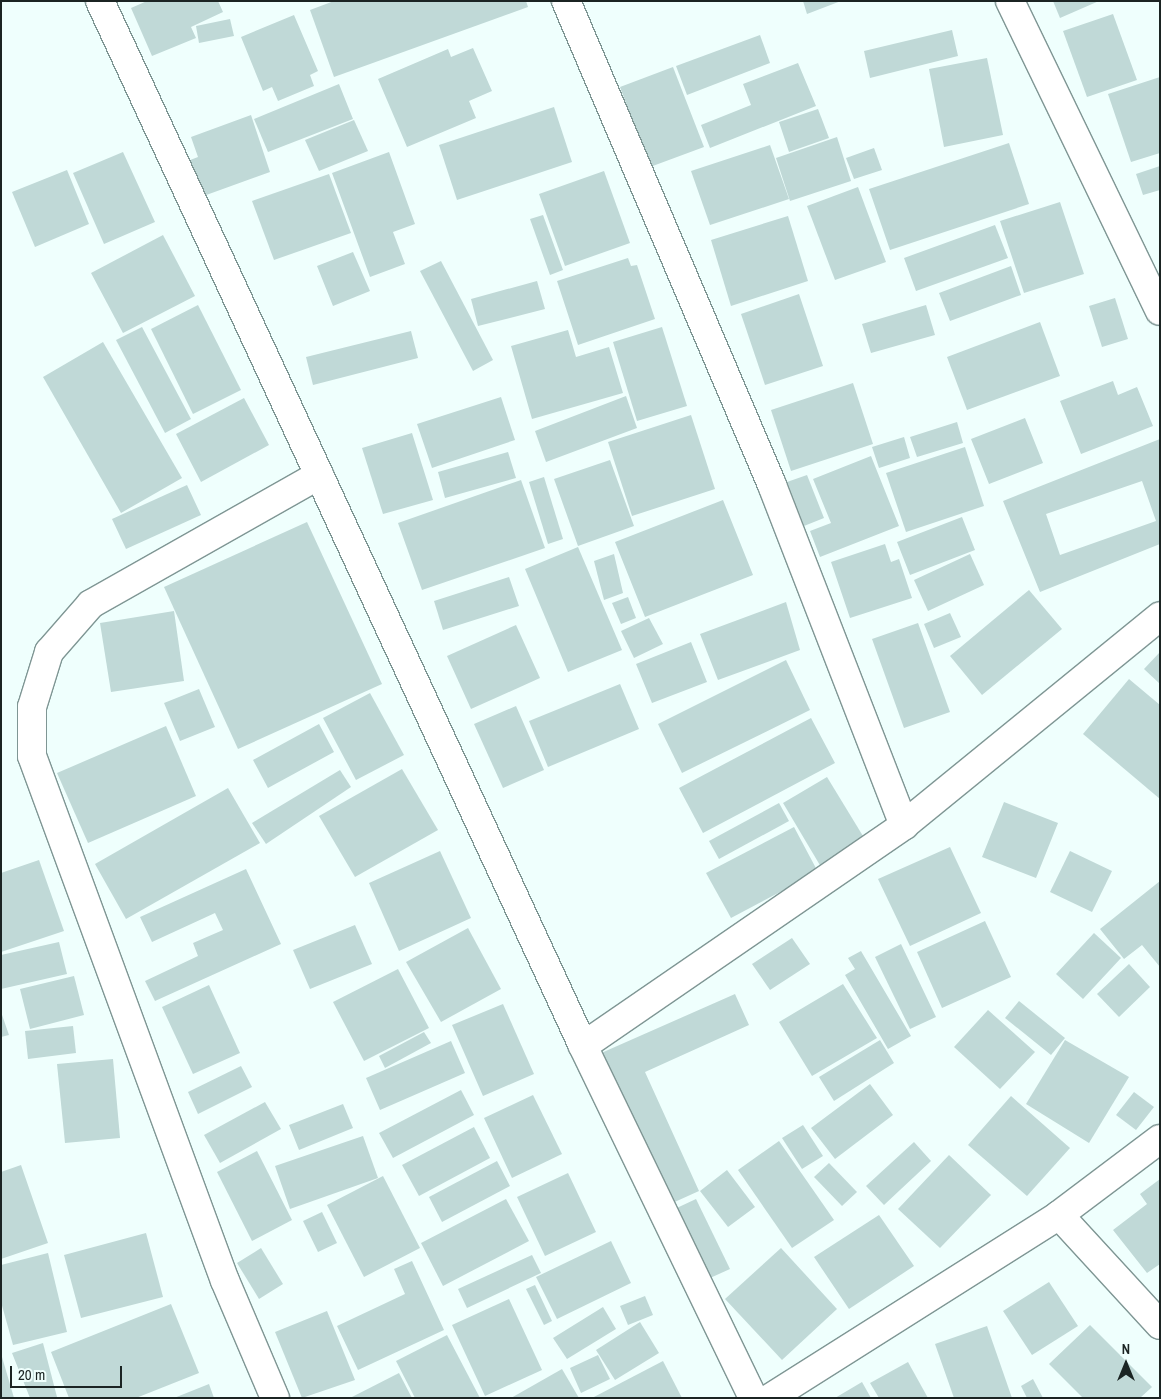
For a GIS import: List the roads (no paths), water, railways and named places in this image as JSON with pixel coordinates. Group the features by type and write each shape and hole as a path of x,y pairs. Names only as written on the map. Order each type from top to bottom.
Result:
{"street":[{"path":"100,1 583,1046 754,1398"},
{"path":"566,1 772,485 904,824"},
{"path":"1010,1 1160,311"},
{"path":"274,1398 225,1281 32,756 32,707 49,652 91,604 319,475"},
{"path":"583,1046 904,824 1160,616"},
{"path":"770,1398 1059,1215 1160,1139"},
{"path":"1059,1215 1160,1324"}]}
